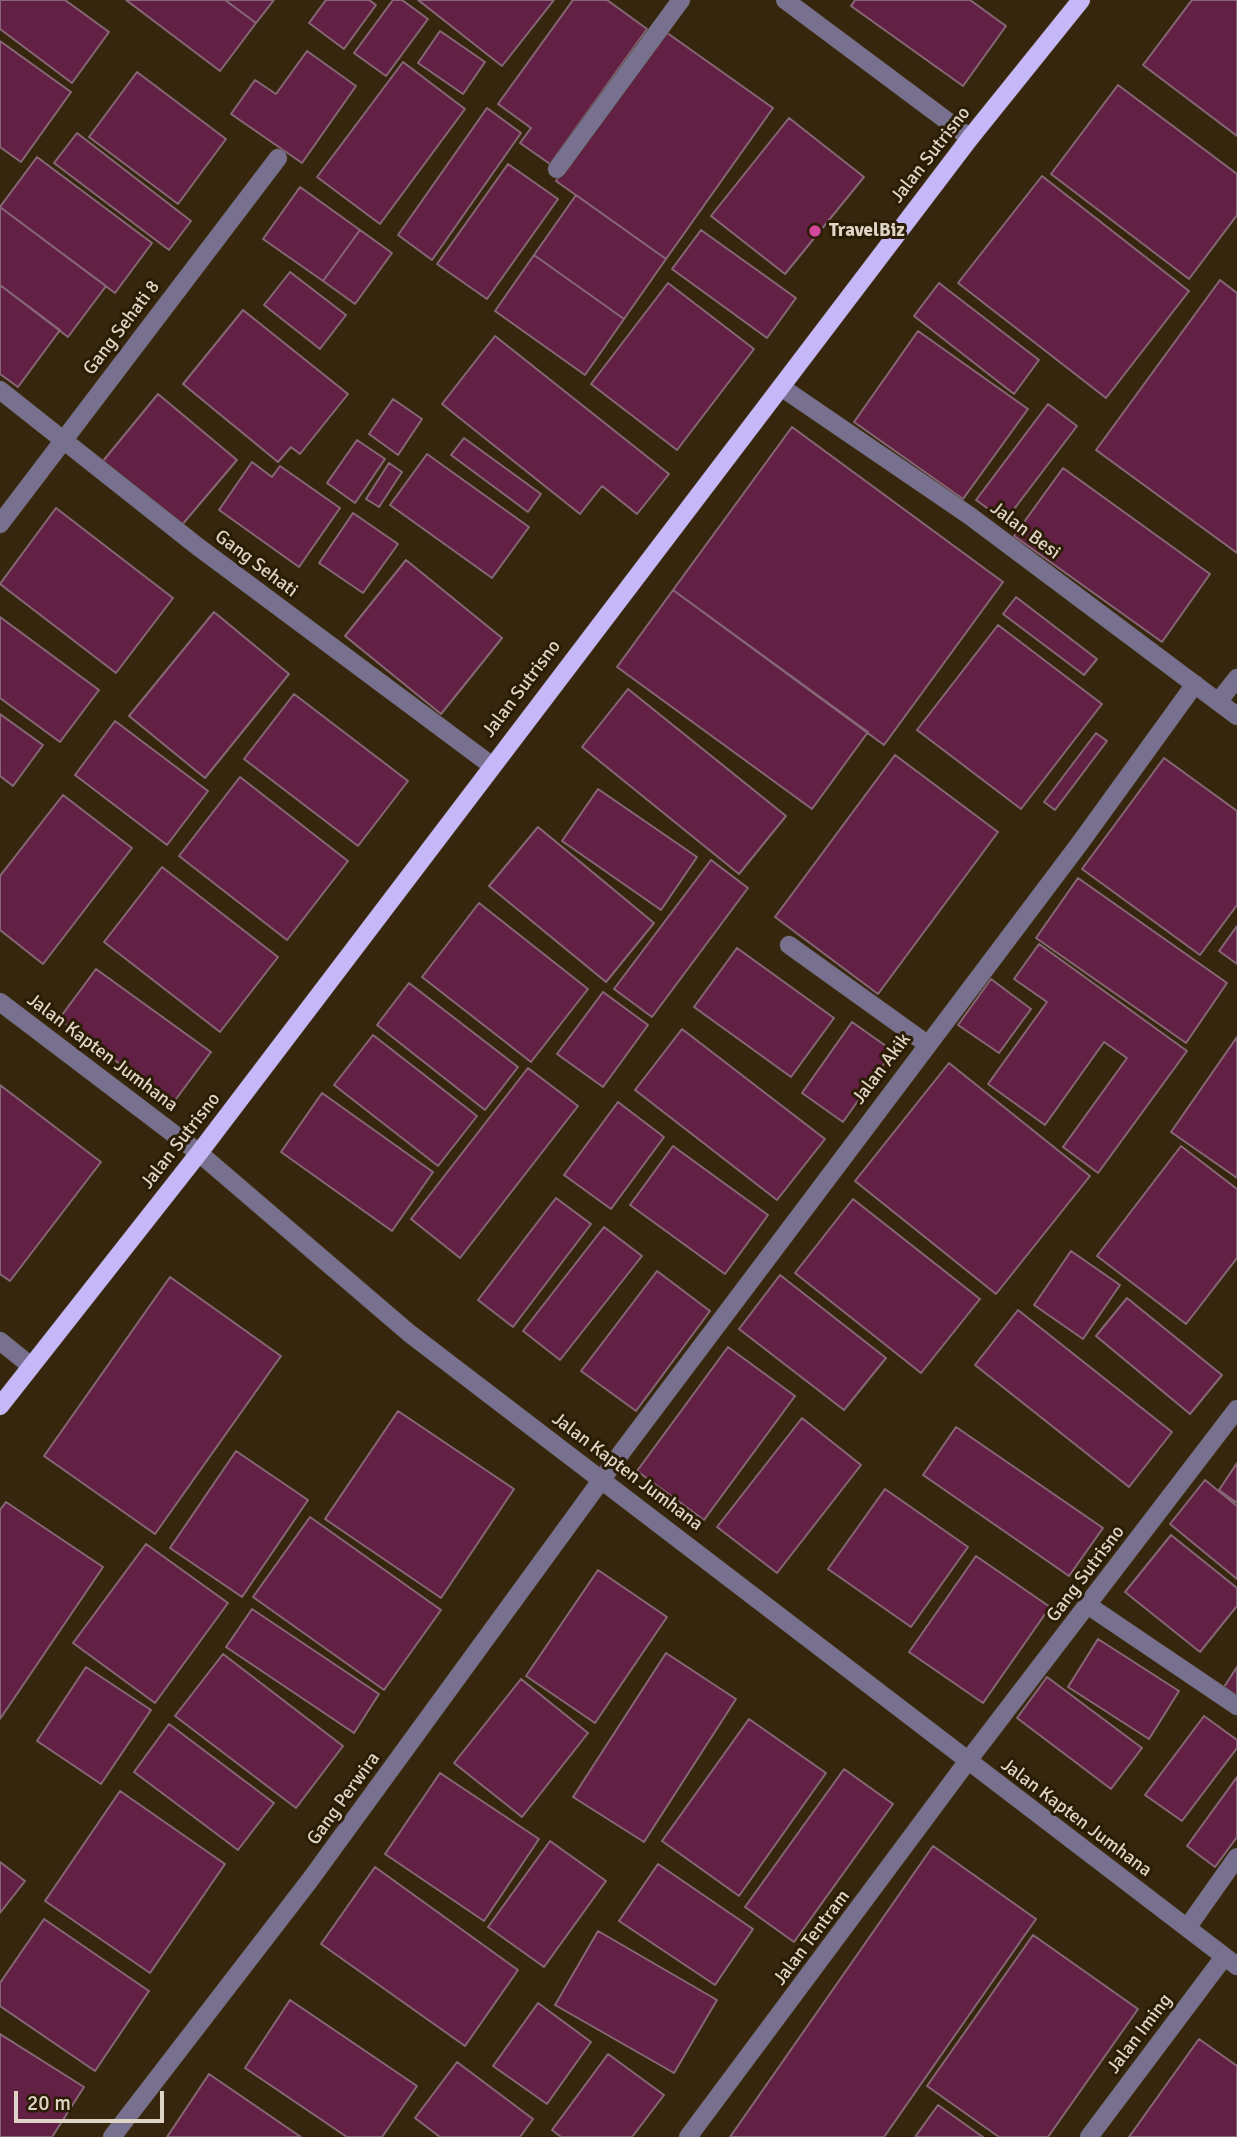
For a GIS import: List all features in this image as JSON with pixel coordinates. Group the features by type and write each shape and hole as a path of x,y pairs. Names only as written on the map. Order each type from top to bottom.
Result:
{"main road":[{"name":"Jalan Sutrisno","path":"0,1406 199,1153 491,765 970,138 1081,0"}],"street":[{"path":"557,169 681,0"},
{"path":"785,0 970,138"},
{"name":"Gang Sehati 8","path":"0,524 278,158"},
{"name":"Jalan Besi","path":"781,387 970,516 1237,716"},
{"name":"Gang Sehati","path":"0,390 197,546 491,765"},
{"path":"1218,702 1237,678"},
{"name":"Jalan Akik","path":"603,1480 1080,843 1195,684"},
{"path":"789,946 927,1044"},
{"name":"Jalan Kapten Jumhana","path":"0,1002 199,1153 410,1333 1231,1962"},
{"path":"0,1341 31,1366"},
{"name":"Gang Sutrisno","path":"967,1762 1089,1606 1237,1409"},
{"name":"Gang Perwira","path":"112,2137 310,1880 603,1480"},
{"path":"1089,1606 1237,1706"},
{"name":"Jalan Tentram","path":"688,2137 967,1762"},
{"path":"1187,1928 1237,1857"},
{"name":"Jalan Iming","path":"1089,2137 1231,1962"}],"building":[{"path":"0,0 65,0 109,32 72,83 0,29"},
{"path":"126,0 225,0 256,23 220,71"},
{"path":"225,0 274,0 256,23"},
{"path":"326,0 369,0 376,5 344,49 309,23"},
{"path":"393,0 402,0 428,19 386,76 354,53"},
{"path":"418,0 554,0 502,66"},
{"path":"573,0 607,0 647,29 550,164 520,143 531,128 498,104"},
{"path":"855,0 970,0 1006,26 963,86 851,6"},
{"path":"1192,0 1237,0 1237,136 1143,65"},
{"path":"663,30 773,108 666,259 556,181"},
{"path":"440,31 485,62 463,94 418,63"},
{"path":"0,41 71,92 21,162 0,147"},
{"path":"307,51 356,86 302,163 231,114 255,80 276,94"},
{"path":"403,62 465,109 380,224 317,177"},
{"path":"137,72 226,139 178,204 89,137"},
{"path":"1118,85 1237,174 1237,215 1189,279 1051,174"},
{"path":"487,108 521,133 432,260 398,235"},
{"path":"789,118 864,177 785,274 711,216"},
{"path":"77,133 191,221 169,250 54,163"},
{"path":"37,157 152,243 115,293 0,207"},
{"path":"508,164 558,199 487,299 437,264"},
{"path":"1042,176 1189,291 1106,398 958,283"},
{"path":"300,187 360,230 323,281 263,239"},
{"path":"576,195 666,259 624,319 534,255"},
{"path":"0,207 106,286 68,337 0,285"},
{"path":"360,230 392,253 355,304 323,281"},
{"path":"701,230 796,298 767,338 672,269"},
{"path":"534,255 624,319 585,375 495,311"},
{"path":"290,272 346,315 320,349 264,305"},
{"path":"1220,280 1237,293 1237,553 1096,450"},
{"path":"668,283 754,349 677,450 591,384"},
{"path":"939,283 1039,360 1014,394 914,316"},
{"path":"0,285 60,330 18,387 0,374"},
{"path":"243,310 348,394 300,454 291,447 278,462 183,384"},
{"path":"918,331 1028,409 963,499 854,422"},
{"path":"495,336 669,474 637,514 602,486 580,514 442,404"},
{"path":"158,394 237,460 181,526 103,461"},
{"path":"393,399 422,419 398,455 369,434"},
{"path":"1048,404 1077,426 1005,521 976,500"},
{"path":"792,427 1003,582 884,745 673,590"},
{"path":"464,438 541,494 528,512 451,455"},
{"path":"357,440 385,459 355,503 327,483"},
{"path":"427,454 529,527 492,578 390,505"},
{"path":"252,462 272,477 280,466 340,508 299,567 219,510"},
{"path":"389,463 402,472 379,507 366,499"},
{"path":"1063,468 1210,574 1162,642 1014,536"},
{"path":"56,508 173,598 116,673 0,584"},
{"path":"353,513 398,544 363,593 319,563"},
{"path":"406,560 502,638 441,714 345,636"},
{"path":"673,590 868,732 812,809 617,667"},
{"path":"1016,597 1097,659 1084,675 1003,614"},
{"path":"214,612 289,674 205,778 129,716"},
{"path":"0,617 99,690 60,742 0,698"},
{"path":"998,625 1102,704 1021,809 917,730"},
{"path":"628,689 786,816 739,874 582,747"},
{"path":"294,694 408,781 358,846 244,759"},
{"path":"0,714 43,745 13,786 0,776"},
{"path":"115,721 208,791 167,845 75,775"},
{"path":"1096,733 1107,741 1055,810 1044,802"},
{"path":"895,755 998,832 878,994 775,917"},
{"path":"1164,758 1237,811 1237,905 1200,955 1082,869"},
{"path":"240,777 348,861 287,940 179,856"},
{"path":"598,789 697,857 661,910 562,841"},
{"path":"63,795 132,848 43,964 0,930 0,876"},
{"path":"538,827 654,923 606,982 489,886"},
{"path":"711,860 748,888 652,1017 614,989"},
{"path":"162,867 278,957 220,1032 104,942"},
{"path":"1078,878 1227,983 1186,1043 1036,938"},
{"path":"479,903 588,989 531,1062 422,977"},
{"path":"1237,926 1237,964 1219,951"},
{"path":"1039,944 1187,1051 1098,1173 1063,1147 1127,1058 1104,1042 1045,1125 988,1084 1047,1002 1014,979"},
{"path":"737,948 834,1018 791,1077 694,1007"},
{"path":"96,969 211,1052 173,1103 59,1019"},
{"path":"991,979 1031,1009 999,1053 958,1025"},
{"path":"409,983 518,1067 485,1110 377,1025"},
{"path":"603,992 648,1025 603,1087 557,1054"},
{"path":"852,1022 893,1051 843,1122 802,1093"},
{"path":"682,1029 825,1139 777,1200 635,1090"},
{"path":"373,1035 477,1116 438,1166 334,1085"},
{"path":"1237,1037 1237,1178 1171,1132"},
{"path":"949,1063 1090,1176 996,1294 855,1181"},
{"path":"528,1068 578,1106 460,1258 411,1219"},
{"path":"0,1085 101,1162 10,1281 0,1274"},
{"path":"322,1093 433,1172 392,1231 281,1152"},
{"path":"618,1102 664,1137 611,1209 564,1175"},
{"path":"673,1146 768,1215 725,1274 630,1205"},
{"path":"1181,1146 1237,1189 1237,1258 1186,1324 1097,1256"},
{"path":"556,1198 591,1224 513,1327 478,1300"},
{"path":"853,1199 980,1299 921,1373 795,1273"},
{"path":"604,1227 642,1256 560,1360 523,1331"},
{"path":"1071,1251 1120,1285 1083,1339 1034,1305"},
{"path":"657,1271 710,1311 636,1411 581,1371"},
{"path":"780,1275 886,1358 844,1410 739,1329"},
{"path":"170,1277 281,1356 155,1534 44,1456"},
{"path":"1127,1298 1222,1375 1190,1414 1096,1336"},
{"path":"1018,1310 1172,1432 1129,1487 975,1365"},
{"path":"728,1347 795,1396 704,1520 637,1471"},
{"path":"398,1411 514,1489 441,1598 325,1519"},
{"path":"802,1418 861,1465 777,1573 717,1527"},
{"path":"956,1427 1103,1528 1069,1576 923,1475"},
{"path":"236,1451 308,1500 242,1597 170,1548"},
{"path":"1237,1463 1237,1503 1219,1490"},
{"path":"1205,1480 1237,1506 1237,1579 1170,1524"},
{"path":"885,1489 968,1547 911,1627 828,1569"},
{"path":"6,1502 103,1567 0,1719 0,1510"},
{"path":"310,1517 441,1610 384,1690 253,1597"},
{"path":"1171,1535 1237,1588 1237,1606 1200,1652 1125,1592"},
{"path":"146,1544 228,1603 155,1703 73,1643"},
{"path":"976,1556 1050,1607 983,1703 909,1652"},
{"path":"598,1570 667,1617 595,1723 526,1676"},
{"path":"252,1609 379,1694 354,1733 226,1647"},
{"path":"1098,1639 1179,1691 1149,1739 1068,1687"},
{"path":"666,1653 736,1699 644,1842 573,1797"},
{"path":"223,1654 343,1746 296,1808 175,1716"},
{"path":"86,1667 151,1710 101,1784 37,1741"},
{"path":"1237,1667 1237,1696 1224,1687"},
{"path":"1047,1677 1142,1748 1111,1789 1017,1718"},
{"path":"521,1679 588,1733 522,1817 454,1763"},
{"path":"1204,1716 1237,1740 1237,1748 1182,1821 1145,1795"},
{"path":"749,1719 826,1773 739,1896 662,1841"},
{"path":"169,1724 274,1803 238,1850 134,1772"},
{"path":"844,1769 893,1804 794,1942 745,1907"},
{"path":"440,1773 539,1839 484,1921 385,1854"},
{"path":"1237,1777 1237,1837 1215,1867 1187,1846"},
{"path":"120,1791 225,1864 150,1973 45,1901"},
{"path":"550,1841 606,1881 544,1967 488,1927"},
{"path":"933,1846 1036,1919 884,2137 730,2137"},
{"path":"0,1862 25,1881 0,1913"},
{"path":"658,1864 753,1929 715,1985 619,1921"},
{"path":"375,1867 518,1970 465,2046 321,1944"},
{"path":"44,1919 149,1991 95,2071 0,2006 0,1983"},
{"path":"598,1931 717,2000 674,2073 555,2005"},
{"path":"1033,1935 1138,2009 1048,2137 999,2137 927,2086"},
{"path":"290,2000 417,2086 382,2137 347,2137 245,2068"},
{"path":"538,2003 591,2042 547,2104 493,2066"},
{"path":"0,2034 84,2087 52,2137 0,2137"},
{"path":"1199,2039 1237,2066 1237,2137 1129,2137"},
{"path":"608,2054 664,2095 632,2137 561,2137 552,2130"},
{"path":"457,2062 533,2119 520,2137 440,2137 415,2118"},
{"path":"209,2074 301,2137 167,2137"},
{"path":"938,2105 983,2137 915,2137"}],"place":[{"name":"TravelBiz","path":"815,231"}]}
